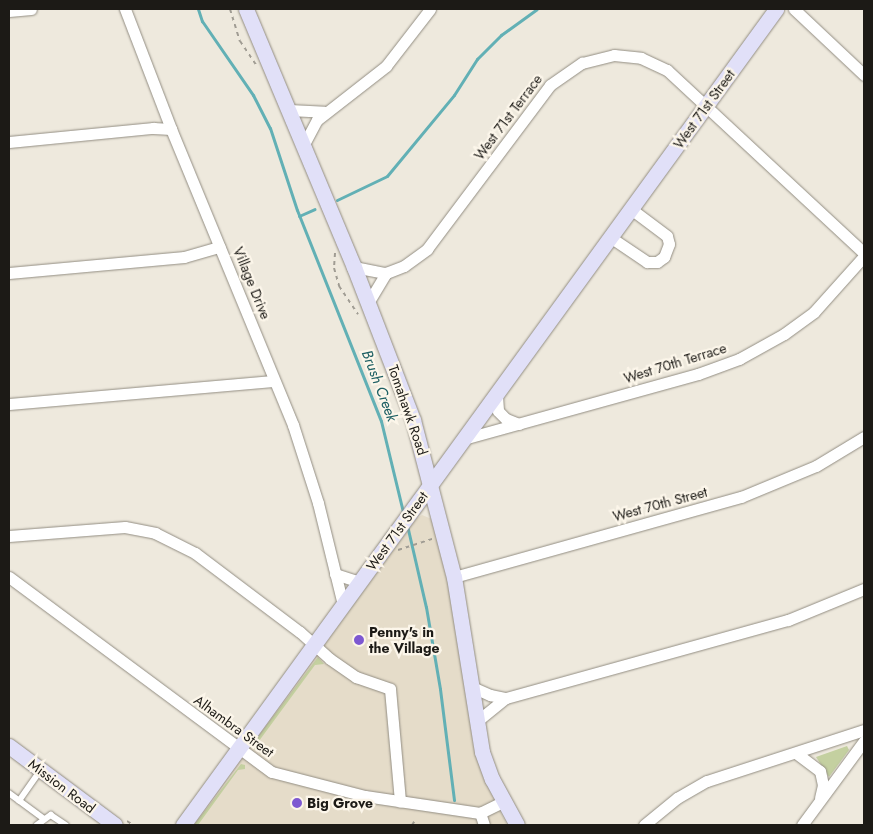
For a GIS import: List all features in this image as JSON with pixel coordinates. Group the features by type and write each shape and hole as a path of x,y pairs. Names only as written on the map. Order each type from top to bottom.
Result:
{"street":[{"path":"9,11 31,9"},
{"name":"Village Drive","path":"125,9 171,129 306,463 343,605"},
{"name":"Tomahawk Road","path":"246,9 354,267 413,420 432,484 454,576 482,752 503,802 517,825"},
{"path":"303,146 324,112 350,96 386,66 430,9"},
{"name":"West 71st Street","path":"183,825 396,531 467,438 776,9"},
{"path":"794,9 864,75"},
{"name":"West 71st Terrace","path":"386,273 404,266 436,239 545,91 565,72 582,62 614,55 652,62 678,78 864,254"},
{"path":"289,110 324,112"},
{"path":"9,142 154,128 171,129"},
{"path":"610,238 647,262 654,263 664,257 669,244 667,236 631,209"},
{"path":"9,273 184,257 220,248"},
{"name":"West 70th Terrace","path":"467,438 698,374 744,357 784,334 814,312 864,254"},
{"path":"354,267 386,273 368,303"},
{"path":"9,404 274,381"},
{"path":"497,396 498,411 506,419 519,424"},
{"name":"West 70th Street","path":"454,576 741,497 816,466 864,437"},
{"path":"9,536 109,526 155,533 195,553 356,677 390,689 400,802"},
{"path":"335,574 360,582"},
{"name":"Alhambra Street","path":"9,577 239,748 279,774 400,802 480,813"},
{"path":"476,722 506,698 788,620 864,588"},
{"path":"472,687 506,698"},
{"path":"644,825 677,798 707,781 864,730"},
{"path":"802,825 864,741"},
{"name":"Mission Road","path":"9,746 115,825"},
{"path":"796,753 820,771 823,785 820,800"},
{"path":"484,825 480,813 503,802"}],"lane":[{"path":"19,801 41,770"},
{"path":"9,793 43,818"},
{"path":"36,825 43,818 51,815 66,825"}],"path":[{"path":"401,549 426,541"}],"shaded area":[{"path":"422,515 434,520 460,640 473,744 484,779 507,825 193,825 416,519"}],"green space":[{"path":"318,657 324,664 315,665 259,741 258,751 252,747 254,742"},
{"path":"847,746 849,750 829,777 816,757"},
{"path":"241,764 245,765 245,769 238,770 198,825 194,825"}],"waterway":[{"name":"Brush Creek","path":"198,9 202,21 253,95 270,128 297,210 381,421 403,512"},
{"path":"337,200 387,176 454,95 477,59 501,35 537,9"},
{"path":"299,216 315,209"},
{"name":"Brush Creek","path":"407,525 426,607 440,689 454,800"}],"place":[{"name":"Penny's in the Village","path":"359,640"},
{"name":"Big Grove","path":"297,803"}]}
